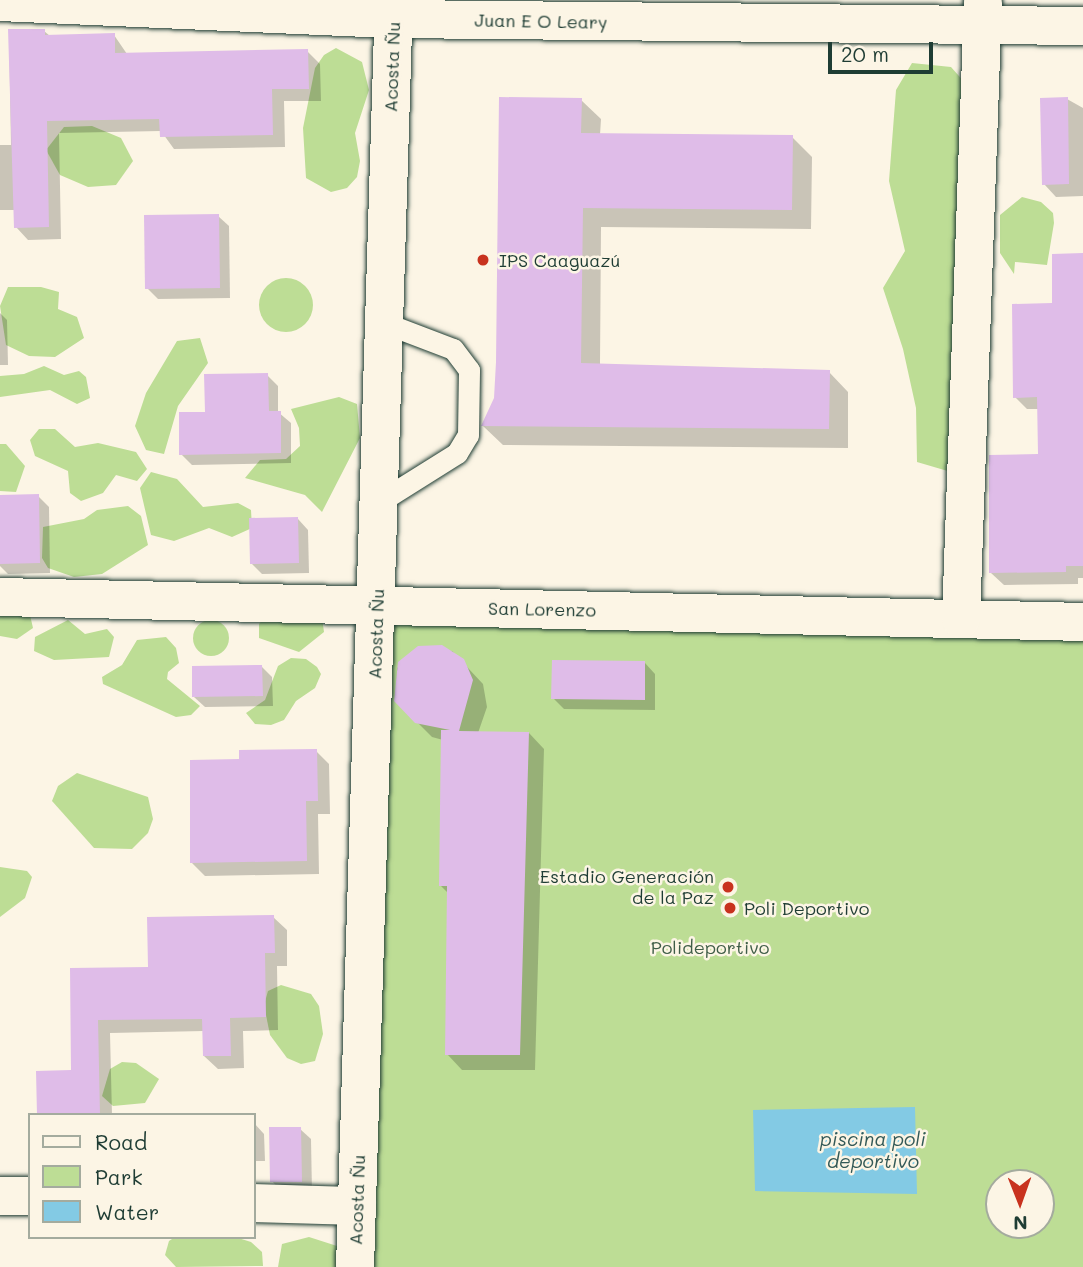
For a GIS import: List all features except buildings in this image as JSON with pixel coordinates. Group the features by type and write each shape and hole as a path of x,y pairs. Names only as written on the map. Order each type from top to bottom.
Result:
{"street":[{"name":"Juan E O Leary","path":"0,2 394,10 983,13 1083,26"},
{"name":"Acosta Ñu","path":"355,1267 394,10"},
{"path":"961,619 983,13"},
{"name":"San Lorenzo","path":"0,597 1083,622"},
{"path":"0,1196 28,1196"},
{"path":"256,1203 357,1206"}],"lane":[{"path":"379,502 457,453 468,435 469,370 453,349 385,323"}],"green space":[{"path":"336,48 362,62 369,90 355,133 360,161 357,177 347,188 331,192 306,178 303,128 315,68 324,55"},
{"path":"912,63 951,67 974,93 951,472 917,462 916,408 903,349 883,288 905,251 889,181 896,90"},
{"path":"92,126 121,138 133,161 116,185 88,187 60,175 46,150 64,127"},
{"path":"1022,197 1041,202 1053,213 1054,223 1047,265 1015,262 1014,274 1000,253 1000,215"},
{"path":"286,278 305,286 313,305 305,324 286,332 267,324 259,305 267,286"},
{"path":"8,287 41,287 59,292 58,309 77,317 84,338 55,357 29,356 6,345 0,306"},
{"path":"200,338 208,363 178,406 164,454 146,450 135,426 146,393 177,341"},
{"path":"44,366 64,375 79,371 86,377 90,398 77,404 50,390 0,397 0,376 24,374"},
{"path":"339,397 357,404 360,438 322,512 305,495 245,478 260,460 286,459 300,446 299,428 291,409"},
{"path":"39,429 55,429 75,447 98,443 136,452 147,469 137,481 116,475 103,493 81,501 70,493 68,471 35,456 30,440"},
{"path":"0,444 6,444 25,466 16,492 0,491"},
{"path":"151,472 177,479 203,507 238,503 251,510 252,528 232,537 209,528 174,541 151,535 140,488"},
{"path":"128,506 141,516 148,545 102,574 74,577 48,568 42,558 43,527 84,519 97,510"},
{"path":"0,604 30,615 33,628 17,639 0,636"},
{"path":"321,611 324,632 299,652 259,638 259,624 269,612"},
{"path":"68,620 85,634 107,629 114,637 109,657 54,660 34,651 35,637"},
{"path":"211,620 224,625 229,638 224,651 211,656 198,651 193,638 198,625"},
{"name":"Poli Deportivo","path":"390,624 1083,632 1083,1267 361,1267"},
{"path":"166,637 176,648 179,663 168,672 167,679 200,706 191,715 176,717 103,684 102,677 122,665 137,640"},
{"path":"291,658 306,659 317,667 321,674 315,688 296,701 284,720 271,725 255,724 246,713 265,700 278,666"},
{"path":"77,773 148,797 153,819 148,833 132,849 94,848 52,801 58,786"},
{"path":"0,867 27,871 32,877 25,898 0,917"},
{"path":"281,985 311,994 319,1006 323,1034 315,1061 301,1064 287,1058 270,1035 264,1005 268,991"},
{"path":"122,1062 136,1063 159,1079 145,1103 113,1106 102,1096 110,1069"},
{"path":"309,1237 337,1246 349,1267 278,1267 282,1244"},
{"path":"241,1239 251,1242 262,1252 263,1266 176,1267 165,1255 169,1241"}],"water":[{"name":"piscina poli deportivo","path":"915,1107 917,1194 755,1191 753,1110"}],"place":[{"name":"IPS Caaguazú","path":"483,260"},
{"name":"Estadio Generación de la Paz","path":"728,887"},
{"name":"Poli Deportivo","path":"730,908"}],"park label":[{"name":"Polideportivo","path":"710,947"}]}
